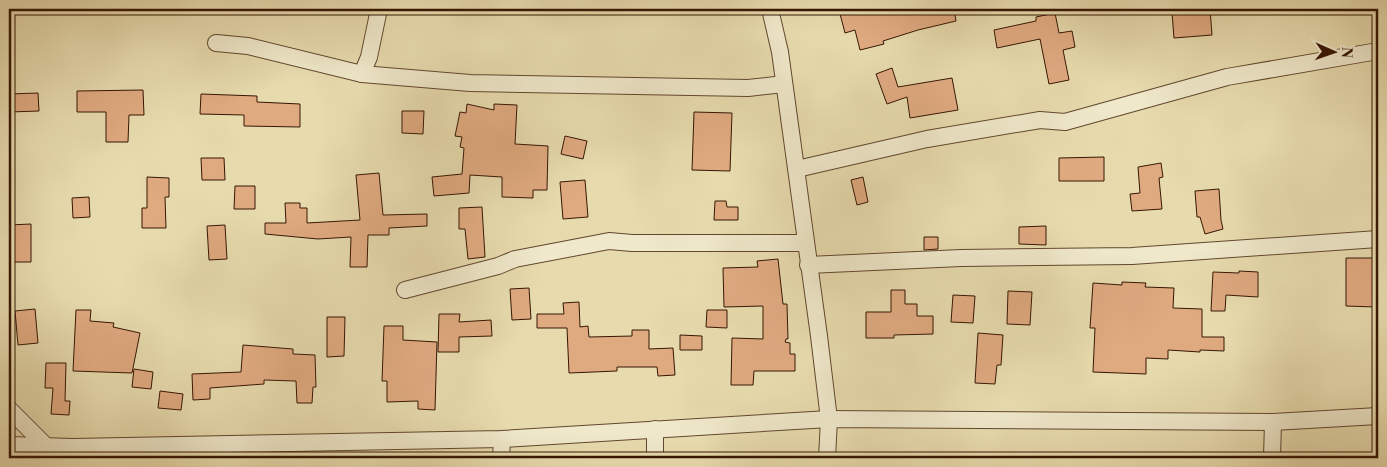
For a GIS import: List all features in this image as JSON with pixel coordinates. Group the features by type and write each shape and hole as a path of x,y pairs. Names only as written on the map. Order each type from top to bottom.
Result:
{"street":[{"path":"362,74 368,57 379,9"},
{"path":"770,9 780,52 819,336 828,419 827,458"},
{"path":"216,43 248,46 362,74 470,83 748,88 784,84"},
{"path":"797,169 927,139 1040,120 1066,122 1227,77 1378,51"},
{"path":"808,265 961,258 1132,256 1378,239"},
{"path":"405,290 498,266 515,258 609,241 642,243 806,243"},
{"path":"9,409 45,445"},
{"path":"9,445 45,445 73,453 502,440 828,419 1273,422 1378,416"},
{"path":"1272,458 1273,422"},
{"path":"655,429 655,458"},
{"path":"501,458 502,440"}],"building":[{"path":"851,9 954,9 956,21 918,30 883,41 884,44 860,50 855,30 845,33 840,14 852,11"},
{"path":"1193,9 1210,9 1212,35 1174,38 1172,13 1193,12"},
{"path":"1055,13 1059,33 1072,31 1075,47 1063,50 1069,80 1049,84 1040,39 997,48 994,30 1036,21 1036,17"},
{"path":"892,68 898,87 952,78 958,110 910,118 907,97 887,104 876,74"},
{"path":"143,90 144,115 129,115 128,142 106,142 106,112 77,112 77,91"},
{"path":"38,93 39,111 9,112 9,94"},
{"path":"201,94 257,96 257,102 300,104 300,127 244,126 244,115 200,114"},
{"path":"467,104 494,110 494,104 517,105 515,144 548,146 547,190 533,190 533,198 502,197 502,177 470,175 469,193 434,196 432,177 462,174 464,148 460,147 462,137 455,136 460,112 466,113"},
{"path":"402,111 424,111 423,134 402,133"},
{"path":"694,112 732,113 730,171 692,170"},
{"path":"565,136 587,141 583,159 561,154"},
{"path":"1104,157 1104,181 1059,181 1059,158"},
{"path":"201,158 224,158 225,180 202,180"},
{"path":"1161,163 1163,177 1159,178 1162,209 1132,211 1130,194 1140,193 1138,167"},
{"path":"379,173 383,215 427,214 427,226 389,228 389,235 368,235 367,267 350,267 351,237 318,239 265,234 265,223 286,223 285,203 300,203 300,208 307,208 307,223 360,220 356,175"},
{"path":"147,177 169,178 169,197 165,197 166,228 142,228 142,208 147,208"},
{"path":"863,177 868,202 857,205 851,180"},
{"path":"585,180 588,217 563,219 560,182"},
{"path":"235,186 255,186 255,209 234,209"},
{"path":"1219,189 1223,229 1205,234 1200,217 1197,217 1195,191"},
{"path":"89,197 90,217 73,218 72,198"},
{"path":"715,201 726,201 727,207 738,207 738,220 714,220"},
{"path":"482,207 485,257 468,259 465,229 459,229 459,208"},
{"path":"31,224 31,262 9,262 9,225"},
{"path":"225,225 227,259 209,260 207,226"},
{"path":"1046,226 1046,245 1019,244 1019,227"},
{"path":"924,237 938,237 938,249 924,250"},
{"path":"1346,258 1376,258 1376,307 1346,306"},
{"path":"778,259 783,304 787,304 788,339 785,342 790,343 790,354 795,354 795,371 754,371 753,385 731,385 732,338 763,339 763,306 724,307 723,268 758,267 757,261"},
{"path":"1239,271 1258,272 1258,297 1226,295 1225,311 1211,311 1213,272 1239,273"},
{"path":"1122,282 1146,283 1145,287 1174,288 1173,308 1202,309 1202,337 1224,337 1224,351 1168,350 1168,359 1146,358 1146,374 1093,372 1095,328 1090,328 1093,283 1122,285"},
{"path":"529,288 531,319 512,320 510,289"},
{"path":"891,290 905,290 905,304 917,304 917,316 933,316 933,334 894,335 894,338 866,338 866,312 891,312"},
{"path":"1008,291 1032,292 1030,325 1007,324"},
{"path":"953,295 975,296 973,323 951,322"},
{"path":"579,302 580,327 588,326 589,337 632,336 632,330 649,330 649,349 673,348 675,375 658,376 657,367 617,367 617,371 569,373 567,328 537,328 537,314 564,314 563,303"},
{"path":"35,309 38,343 18,345 15,311"},
{"path":"76,310 91,310 90,321 114,323 113,327 140,333 132,373 73,371"},
{"path":"707,310 727,310 727,328 706,327"},
{"path":"439,314 460,314 459,322 491,320 492,336 459,337 459,352 438,352"},
{"path":"327,317 345,317 344,356 327,357"},
{"path":"384,326 403,326 403,340 437,342 435,410 418,409 418,401 387,402 387,381 382,381"},
{"path":"978,333 1003,335 1001,365 997,365 995,384 975,383"},
{"path":"680,335 702,336 702,350 680,350"},
{"path":"243,345 293,349 293,354 315,355 316,387 313,387 312,403 297,403 296,381 264,380 264,384 210,388 210,399 193,400 192,374 241,372"},
{"path":"46,363 66,363 65,401 70,401 69,415 51,414 53,388 45,388"},
{"path":"134,369 153,372 151,389 132,387"},
{"path":"160,391 183,394 181,410 158,408"}]}
